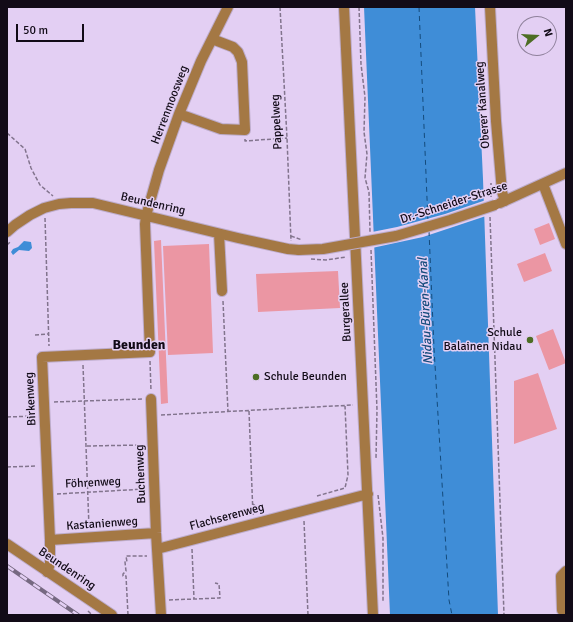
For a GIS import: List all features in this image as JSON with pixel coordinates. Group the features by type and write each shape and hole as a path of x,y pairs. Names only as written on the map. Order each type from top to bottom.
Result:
{"street":[{"name":"Herrenmoosweg","path":"150,352 145,224 146,216 159,170 179,114 197,71 228,7"},
{"name":"Burgerallee","path":"344,7 363,405 372,492 373,615"},
{"name":"Oberer Kanalweg","path":"490,7 496,121 502,192 505,201"},
{"path":"179,114 221,129 245,130 242,62 238,52 233,47 212,39"},
{"name":"Dr.-Schneider-Strasse","path":"301,245 323,249 396,236 492,206 566,173"},
{"path":"543,184 566,244"},
{"name":"Beundenring","path":"10,236 15,225 30,215 46,214 59,204 71,202 93,203 278,247 301,245"},
{"path":"219,234 222,291"},
{"path":"50,357 150,352"},
{"name":"Birkenweg","path":"47,572 50,564 50,540 42,357 50,357"},
{"name":"Buchenweg","path":"151,399 154,444 157,552"},
{"name":"Flachserenweg","path":"157,552 191,539 372,492"},
{"name":"Kastanienweg","path":"50,540 156,533"},
{"name":"Beundenring","path":"7,544 112,615"},
{"path":"157,552 161,615"},
{"path":"562,610 561,576 566,571"}],"path":[{"name":"Pappelweg","path":"280,7 291,236 301,245"},
{"path":"359,7 361,64 365,97 364,132 367,154 365,178 369,192 370,238"},
{"path":"245,130 245,141 287,138"},
{"path":"7,133 25,149 31,168 40,185 56,198 59,204"},
{"path":"491,182 504,615"},
{"path":"39,220 46,214"},
{"path":"46,214 48,334 50,357"},
{"path":"7,245 10,236"},
{"path":"370,246 377,410 376,460"},
{"path":"311,260 356,256"},
{"path":"222,291 228,412"},
{"path":"35,335 48,334"},
{"path":"52,402 151,399 150,352"},
{"path":"82,355 90,537"},
{"path":"152,416 363,405"},
{"path":"315,497 345,488 348,475 345,406"},
{"path":"249,411 253,523"},
{"path":"7,417 44,416"},
{"path":"86,446 154,444"},
{"path":"7,467 47,466"},
{"name":"Föhrenweg","path":"56,494 155,489"},
{"path":"372,492 383,538 383,607"},
{"path":"253,504 261,512 266,512"},
{"path":"304,510 308,615"},
{"path":"191,539 194,599"},
{"path":"128,615 126,576 123,576 126,571 126,556 157,552"},
{"path":"163,601 220,598 219,584 215,583"}],"shaded area":[{"path":"549,223 555,239 540,245 534,229"},
{"path":"161,240 168,403 161,404 154,241"},
{"path":"209,244 213,353 168,355 163,246"},
{"path":"545,253 552,271 524,282 517,264"},
{"path":"338,271 340,308 258,312 256,274"},
{"path":"553,329 566,363 549,370 536,336"},
{"path":"538,373 557,429 514,444 514,381"}],"water":[{"name":"Nidau-Büren-Kanal","path":"364,7 475,7 483,179 498,615 390,615"},
{"path":"24,241 31,242 32,248 29,251 19,250 13,255 11,252 13,249 18,247"}],"pier":[{"path":"486,200 486,216 423,237 372,248 372,232 445,214"}],"ferry route":[{"path":"419,7 428,222"},
{"path":"429,231 434,348 449,600 452,615"}],"railway":[{"path":"7,566 78,615"}],"place":[{"name":"Schule Balainen Nidau","path":"530,340"},
{"name":"Schule Beunden","path":"256,377"}],"district":[{"name":"Beunden","path":"139,345"}]}
